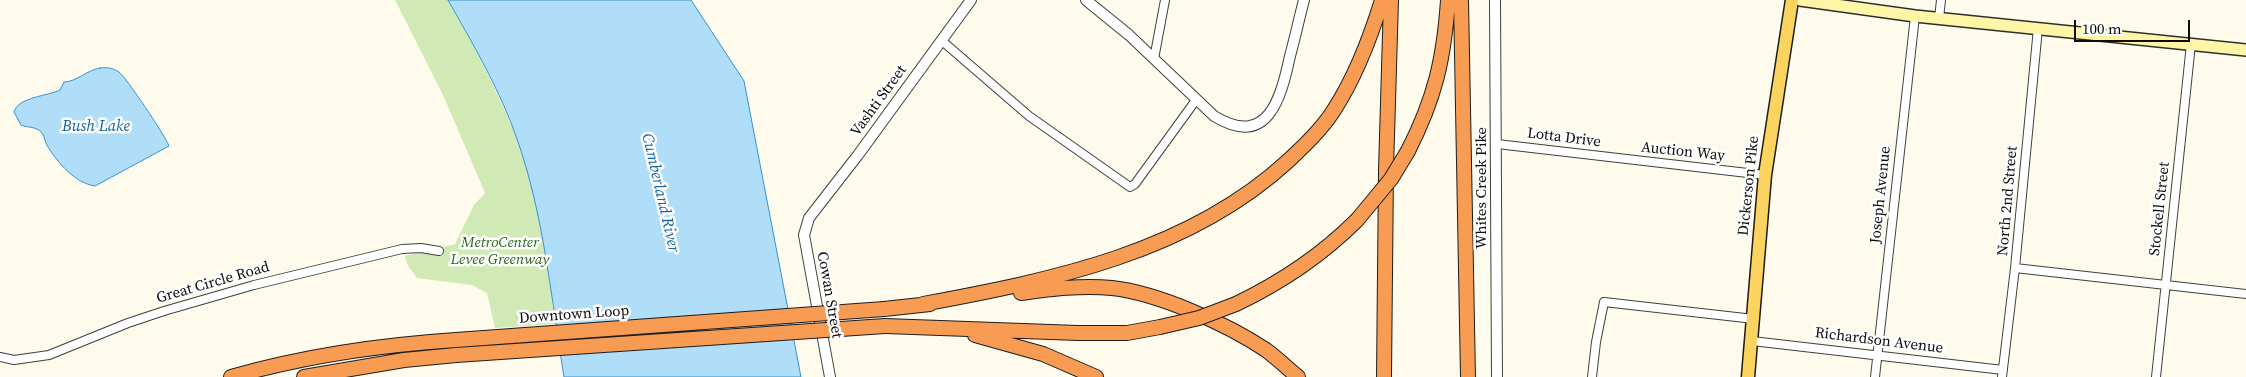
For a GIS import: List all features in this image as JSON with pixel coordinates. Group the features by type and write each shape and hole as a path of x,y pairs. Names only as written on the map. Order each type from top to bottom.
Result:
{"highway":[{"path":"923,304 1016,286 1077,271 1181,232 1226,208 1265,182 1299,150 1332,112 1355,74 1382,0"},
{"path":"1384,377 1386,170 1392,0"},
{"path":"304,377 404,360 456,355 885,326 938,326 1078,333 1127,333 1200,318 1272,287 1304,266 1333,244 1357,220 1391,179 1425,118 1436,87 1445,42 1448,0"},
{"path":"1460,0 1468,377"},
{"path":"923,304 1073,287 1113,288 1158,299 1222,325 1266,351 1298,377"},
{"name":"Downtown Loop","path":"231,377 260,369 336,354 400,344 884,309 923,304"},
{"path":"938,326 998,340 1043,354 1096,377"}],"main road":[{"name":"Dickerson Pike","path":"1748,377 1765,175 1792,0"},
{"path":"1800,0 1915,16 2246,50"}],"street":[{"name":"Vashti Street","path":"809,218 971,0"},
{"path":"1086,0 1129,35 1214,116 1229,126 1244,128 1262,121 1277,105 1304,0"},
{"path":"1154,60 1165,0"},
{"name":"Whites Creek Pike","path":"1495,0 1498,377"},
{"path":"1938,18 1941,0"},
{"name":"Joseph Avenue","path":"1875,377 1915,16"},
{"name":"North 2nd Street","path":"2002,373 2015,268 2038,28"},
{"path":"941,40 1028,116 1122,183 1130,186 1135,184 1196,100"},
{"name":"Stockell Street","path":"2156,377 2191,44"},
{"name":"Lotta Drive","path":"1497,144 1627,160"},
{"name":"Auction Way","path":"1627,160 1765,175"},
{"name":"Cowan Street","path":"809,218 804,235 830,377"},
{"name":"Great Circle Road","path":"0,357 14,360 49,355 128,323 273,280 402,249 421,248 439,251"},
{"path":"2015,268 2246,294"},
{"path":"1592,377 1596,342 1604,302 1754,319"},
{"name":"Richardson Avenue","path":"1752,341 1877,355 2002,373"}],"green space":[{"name":"MetroCenter Levee Greenway","path":"395,0 448,0 493,84 524,158 536,204 555,324 495,328 487,293 472,285 417,278 408,266 405,256 455,244 474,205 485,193 444,97"}],"water":[{"name":"Cumberland River","path":"448,0 691,0 744,81 801,377 564,377 546,257 526,168 503,104 486,68"},
{"name":"Bush Lake","path":"100,68 112,69 123,76 154,120 169,146 95,186 74,177 52,153 42,133 35,128 21,125 14,112 21,103 60,90 64,82"}]}
